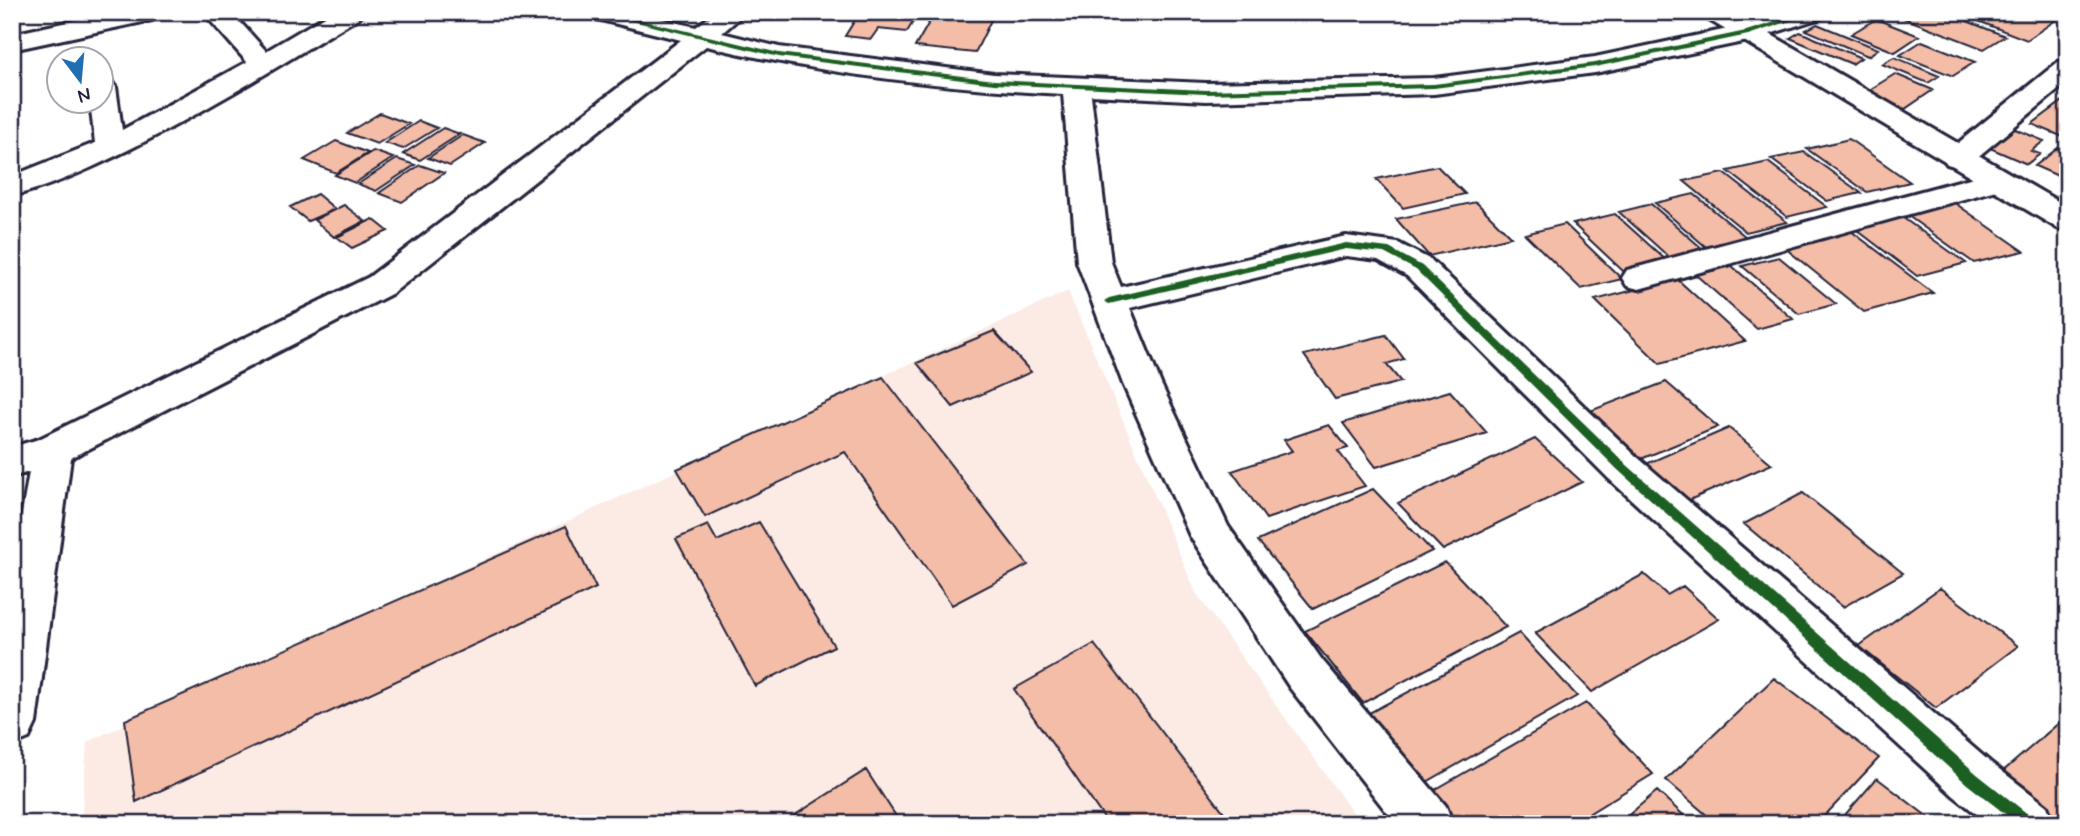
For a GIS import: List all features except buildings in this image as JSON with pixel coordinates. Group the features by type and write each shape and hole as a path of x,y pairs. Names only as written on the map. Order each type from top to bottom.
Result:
{"street":[{"path":"12,41 152,12"},
{"path":"216,12 263,64"},
{"path":"12,187 61,171 170,118 351,12"},
{"path":"598,12 779,55 994,82 1206,92 1434,86 1595,65 1748,33 1815,12"},
{"path":"12,723 32,456 381,285 733,12"},
{"path":"1713,12 2068,221"},
{"path":"1958,158 2068,68"},
{"path":"1076,86 1094,262 1142,384 1211,536 1306,674 1428,824"},
{"path":"106,116 110,147"},
{"path":"1639,278 1996,180"},
{"path":"1109,301 1346,246 1386,250 1419,268 1622,467 1972,779 2029,824"}],"shaded area":[{"path":"1068,291 1196,593 1361,824 81,824 87,742"}],"cycle path":[{"path":"598,12 779,55 994,82 1206,92 1434,86 1595,65 1748,33 1815,12"},
{"path":"1109,301 1346,246 1386,250 1419,268 1622,467 1972,779 2029,824"}]}
